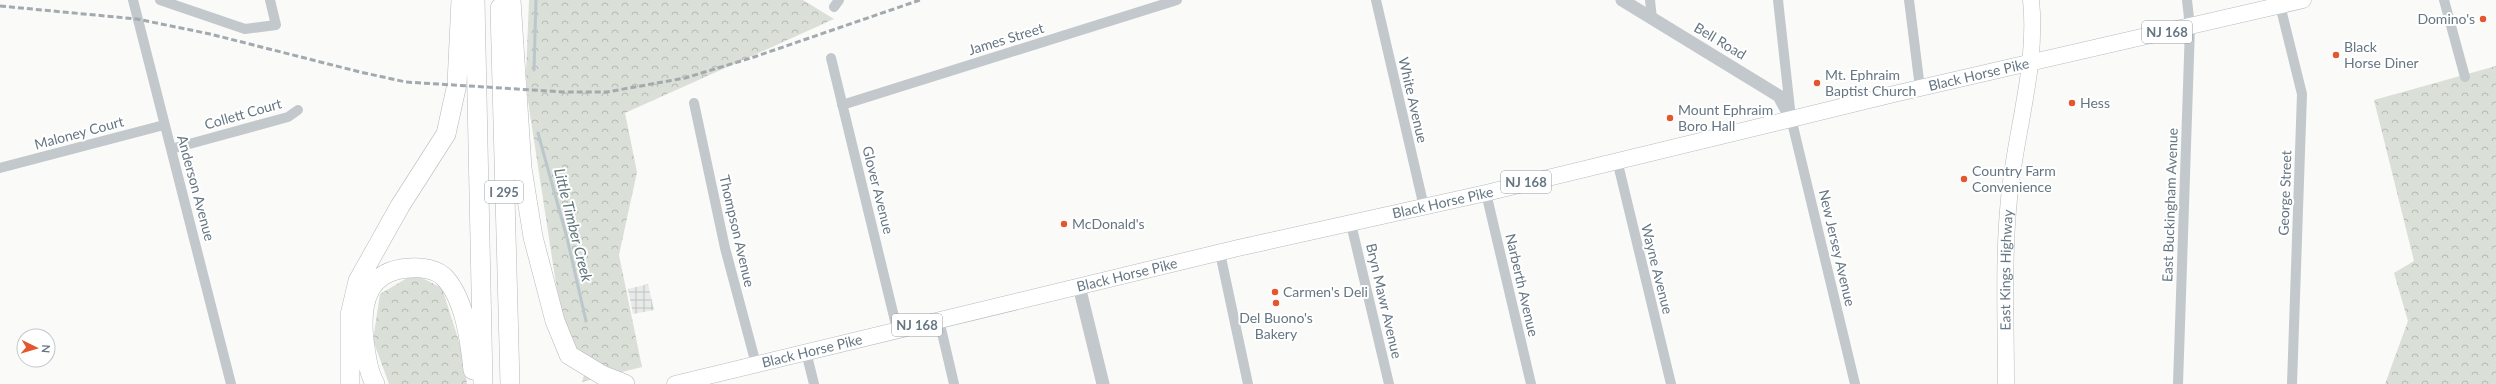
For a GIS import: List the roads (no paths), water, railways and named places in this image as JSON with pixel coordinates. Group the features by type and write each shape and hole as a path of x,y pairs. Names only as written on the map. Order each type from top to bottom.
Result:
{"highway":[{"path":"350,381 350,315 358,282 400,206 446,134 457,84 461,0"},
{"name":"I 295","path":"475,0 483,384"},
{"name":"I 295","path":"500,0 510,383"},
{"path":"511,0 522,168 533,237 555,321 569,355 602,375 625,384"},
{"path":"375,384 366,355 362,325 363,304 371,287 383,274 399,268 416,267 433,270 444,277 451,286 465,324 475,384"}],"main road":[{"name":"East Kings Highway","path":"2006,384 2006,247 2009,198 2030,62 2033,23 2031,0"},
{"name":"Black Horse Pike","path":"675,384 1079,286 1486,193 1791,118 2303,0"}],"street":[{"name":"Anderson Avenue","path":"133,0 231,384"},
{"path":"160,0 245,29 276,25 270,0"},
{"name":"James Street","path":"842,106 1177,0"},
{"name":"White Avenue","path":"1376,0 1424,207"},
{"name":"Bell Road","path":"1622,0 1779,96 1791,118"},
{"path":"1650,0 1652,19"},
{"name":"New Jersey Avenue","path":"1778,0 1791,118 1854,384"},
{"path":"1909,0 1920,88"},
{"name":"East Buckingham Avenue","path":"2178,384 2190,27 2187,0"},
{"path":"2444,0 2465,77"},
{"name":"George Street","path":"2280,5 2302,94 2292,384"},
{"name":"Glover Avenue","path":"831,58 897,329"},
{"name":"Thompson Avenue","path":"694,103 725,248 756,364"},
{"name":"Collett Court","path":"171,149 288,117 298,110"},
{"name":"Maloney Court","path":"0,168 164,124"},
{"name":"Wayne Avenue","path":"1617,160 1671,384"},
{"name":"Narberth Avenue","path":"1486,193 1531,384"},
{"name":"Bryn Mawr Avenue","path":"1351,224 1389,384"},
{"path":"1220,253 1248,384"},
{"path":"1079,286 1103,384"},
{"path":"939,320 954,384"},
{"path":"806,352 814,384"}],"waterway":[{"name":"Little Timber Creek","path":"534,70 536,0"},
{"name":"Little Timber Creek","path":"538,133 567,238 586,321"}],"railway":[{"path":"0,6 137,19 210,34 360,72 406,82 564,92 607,92 685,78 751,58 920,0"}],"place":[{"name":"Domino's","path":"2483,19"},
{"name":"Black Horse Diner","path":"2336,55"},
{"name":"Mt. Ephraim Baptist Church","path":"1817,83"},
{"name":"Hess","path":"2072,103"},
{"name":"Mount Ephraim Boro Hall","path":"1670,118"},
{"name":"Country Farm Convenience","path":"1964,179"},
{"name":"McDonald's","path":"1064,224"},
{"name":"Carmen's Deli","path":"1275,292"},
{"name":"Del Buono's Bakery","path":"1276,303"}]}
